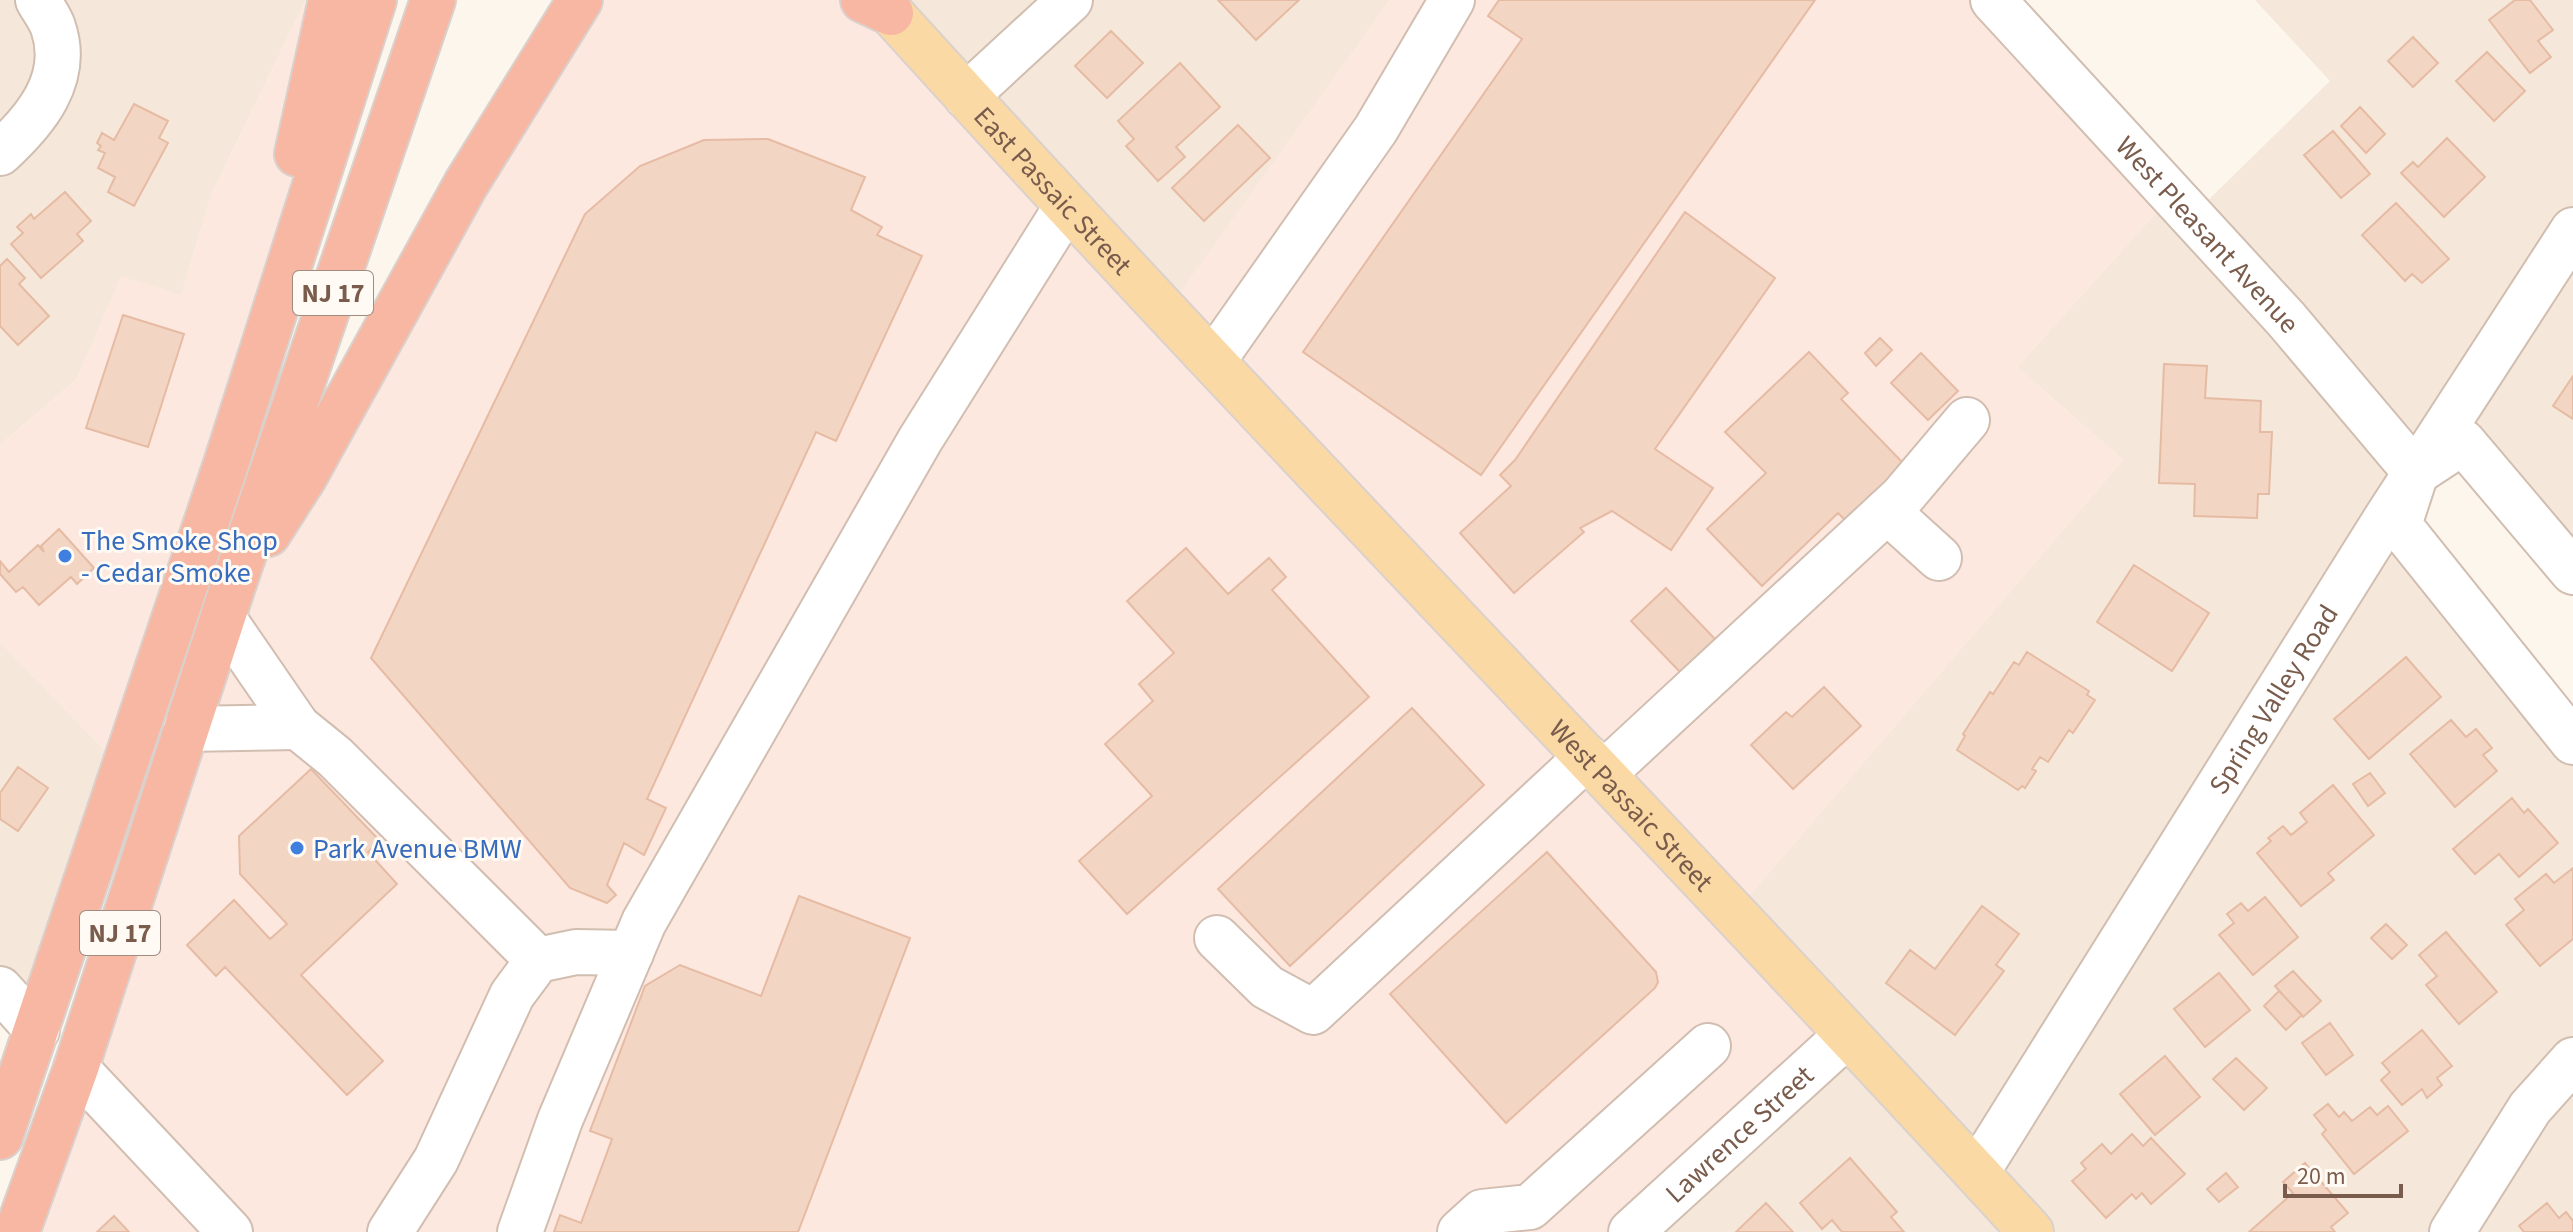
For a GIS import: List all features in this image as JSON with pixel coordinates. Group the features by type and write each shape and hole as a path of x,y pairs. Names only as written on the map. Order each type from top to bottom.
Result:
{"highway":[{"path":"226,464 331,0"},
{"name":"NJ 17","path":"0,1137 8,1089 37,1030 226,464 374,0"},
{"name":"NJ 17","path":"17,1232 76,1068 228,602 433,0"},
{"path":"228,602 305,476 466,184 580,2"}],"main road":[{"name":"East Passaic Street","path":"878,4 1221,370"},
{"name":"West Passaic Street","path":"1221,370 2031,1232"}],"street":[{"path":"0,153 29,126 48,95 58,63 54,28 38,0"},
{"path":"966,96 1070,0"},
{"path":"1221,370 1376,129 1452,0"},
{"name":"West Pleasant Avenue","path":"1993,0 2286,319 2416,473"},
{"path":"520,1232 560,1120 644,922 920,440 1067,206"},
{"name":"Spring Valley Road","path":"1977,1172 2416,473 2573,230"},
{"path":"1217,938 1267,987 1313,1012 1887,511 1967,420"},
{"path":"2573,572 2463,442 2416,473 2399,525 2573,742"},
{"path":"1887,511 1939,558"},
{"path":"228,602 298,727 335,757 538,960"},
{"path":"186,729 298,727"},
{"path":"390,1232 436,1160 512,995 538,960 576,952 631,953"},
{"path":"0,989 37,1030"},
{"name":"Lawrence Street","path":"1631,1232 1847,1035"},
{"path":"1460,1232 1482,1212 1530,1207 1708,1046"},
{"path":"2452,1232 2530,1108 2573,1060"},
{"path":"76,1068 230,1232"}],"shaded area":[{"path":"0,0 306,0 211,195 181,296 121,277 77,379 0,445"},
{"path":"306,0 331,0 226,464 124,770 0,642 0,445 77,379 121,276 181,295 211,195"},
{"path":"584,0 863,0 1167,311 1390,0 1993,0 2172,195 2017,367 2123,460 1747,898 1847,1035 1631,1232 40,1232 250,596 305,476"},
{"path":"879,0 1390,0 1167,312"},
{"path":"2255,0 2573,0 2573,572 2463,442 2385,520 2573,744 2573,1232 1631,1232 1747,898 2123,460 2017,367 2172,195 2192,216 2330,81"},
{"path":"0,642 124,770 37,1030 0,989"}],"building":[{"path":"1218,0 1299,0 1256,40"},
{"path":"1499,0 1815,0 1481,475 1303,352 1522,39 1488,16"},
{"path":"2515,0 2530,0 2553,30 2538,41 2551,57 2530,73 2489,20"},
{"path":"1111,31 1143,63 1107,98 1075,66"},
{"path":"2413,37 2438,63 2413,87 2388,61"},
{"path":"2487,52 2525,91 2494,121 2456,81"},
{"path":"1180,63 1220,107 1176,147 1185,157 1158,181 1126,146 1134,139 1118,121"},
{"path":"134,104 168,121 159,138 168,143 134,206 108,192 115,177 98,168 105,153 98,150 101,146 97,143 102,133 114,140"},
{"path":"2360,107 2385,134 2366,153 2341,126"},
{"path":"1238,125 1270,158 1204,221 1172,188"},
{"path":"2333,131 2370,174 2341,198 2304,155"},
{"path":"2447,138 2485,177 2444,217 2401,173 2413,162 2418,167"},
{"path":"768,139 865,177 851,210 882,227 877,235 922,256 836,441 816,432 647,799 666,808 644,855 624,843 607,885 616,895 607,903 570,888 371,658 585,214 640,166 704,140"},
{"path":"65,192 91,221 77,234 83,241 41,278 11,244 23,233 17,227 31,214 34,219"},
{"path":"2396,203 2449,259 2422,283 2412,274 2405,281 2362,235"},
{"path":"1685,212 1775,278 1655,449 1713,488 1671,550 1612,511 1580,528 1584,532 1514,593 1460,533 1511,486 1500,475 1515,460"},
{"path":"7,259 25,278 19,284 49,316 18,345 0,326 0,266"},
{"path":"123,315 184,334 148,447 86,428"},
{"path":"1880,338 1892,350 1876,366 1865,353"},
{"path":"1809,352 1848,393 1841,399 1904,464 1845,520 1838,513 1762,586 1707,529 1766,473 1725,432"},
{"path":"1921,353 1958,391 1928,420 1891,383"},
{"path":"2164,364 2207,366 2205,398 2261,401 2260,432 2272,432 2269,494 2258,494 2257,518 2194,516 2195,484 2159,483"},
{"path":"2573,376 2573,419 2553,406"},
{"path":"59,529 94,568 77,584 71,577 39,605 23,587 16,592 0,574 0,561 9,572 38,545 44,552 41,546"},
{"path":"1186,548 1228,594 1269,558 1286,577 1272,590 1369,697 1127,914 1079,861 1152,796 1105,744 1153,701 1139,684 1174,653 1127,601"},
{"path":"2134,565 2209,613 2172,671 2097,622"},
{"path":"1666,588 1715,639 1680,672 1631,621"},
{"path":"2027,652 2089,691 2087,695 2095,700 2073,733 2069,730 2048,762 2040,757 2032,769 2036,771 2025,788 2022,786 2018,790 1957,750 1965,736 1963,734 1990,692 1993,694 2014,662 2019,665"},
{"path":"2406,657 2441,697 2369,759 2334,719"},
{"path":"1824,687 1861,726 1793,789 1751,745 1786,712 1792,717"},
{"path":"1412,708 1484,785 1290,966 1218,889"},
{"path":"2451,720 2466,737 2476,729 2492,748 2483,755 2497,771 2455,807 2410,754"},
{"path":"18,767 48,788 18,831 0,819 0,793"},
{"path":"311,769 380,841 368,852 397,884 301,975 383,1061 347,1095 225,967 216,976 187,945 234,900 270,939 287,924 240,874 239,836"},
{"path":"2370,773 2385,793 2368,806 2353,784"},
{"path":"2333,785 2374,835 2328,873 2334,880 2301,906 2257,853 2271,841 2268,838 2283,826 2291,835 2307,822 2300,813"},
{"path":"2512,798 2524,813 2528,809 2558,843 2519,877 2499,854 2475,874 2453,849"},
{"path":"1547,852 1656,972 1658,982 1506,1123 1390,994"},
{"path":"2573,868 2573,939 2540,966 2506,925 2524,910 2515,899 2546,874 2554,883"},
{"path":"799,896 910,938 798,1232 554,1232 560,1215 581,1223 612,1139 590,1131 645,986 680,965 761,996"},
{"path":"2265,897 2298,937 2253,975 2219,935 2234,923 2227,914 2241,903 2248,911"},
{"path":"1982,906 2019,934 1996,965 2004,971 1955,1035 1886,983 1910,950 1935,969"},
{"path":"2386,924 2407,945 2392,959 2371,938"},
{"path":"2446,932 2497,992 2459,1024 2426,985 2437,976 2419,955"},
{"path":"2293,971 2321,1001 2303,1017 2275,986"},
{"path":"2219,973 2250,1010 2205,1047 2174,1009"},
{"path":"2279,991 2302,1015 2286,1030 2264,1006"},
{"path":"2330,1023 2353,1055 2326,1075 2302,1043"},
{"path":"2422,1030 2452,1066 2437,1078 2442,1085 2427,1098 2422,1089 2402,1105 2381,1080 2390,1072 2382,1063"},
{"path":"2165,1056 2200,1097 2155,1135 2120,1094"},
{"path":"2236,1058 2267,1088 2244,1110 2213,1079"},
{"path":"2328,1104 2339,1117 2344,1112 2352,1121 2370,1107 2377,1115 2388,1106 2408,1131 2354,1174 2322,1134 2326,1130 2314,1115"},
{"path":"2132,1134 2143,1146 2151,1138 2185,1174 2151,1204 2142,1193 2136,1199 2132,1194 2106,1218 2072,1181 2086,1169 2081,1163 2102,1144 2111,1154"},
{"path":"1850,1158 1897,1212 1891,1217 1904,1232 1842,1232 1832,1220 1822,1229 1800,1203"},
{"path":"2305,1163 2348,1213 2331,1227 2335,1232 2249,1232 2293,1193 2283,1182"},
{"path":"2226,1173 2238,1187 2219,1202 2207,1189"},
{"path":"1766,1203 1793,1232 1736,1232"},
{"path":"2547,1203 2559,1218 2566,1212 2573,1221 2573,1232 2524,1232 2519,1226"},
{"path":"114,1216 129,1232 97,1232"}],"place":[{"name":"The Smoke Shop - Cedar Smoke","path":"65,556"},
{"name":"Park Avenue BMW","path":"297,848"}]}
